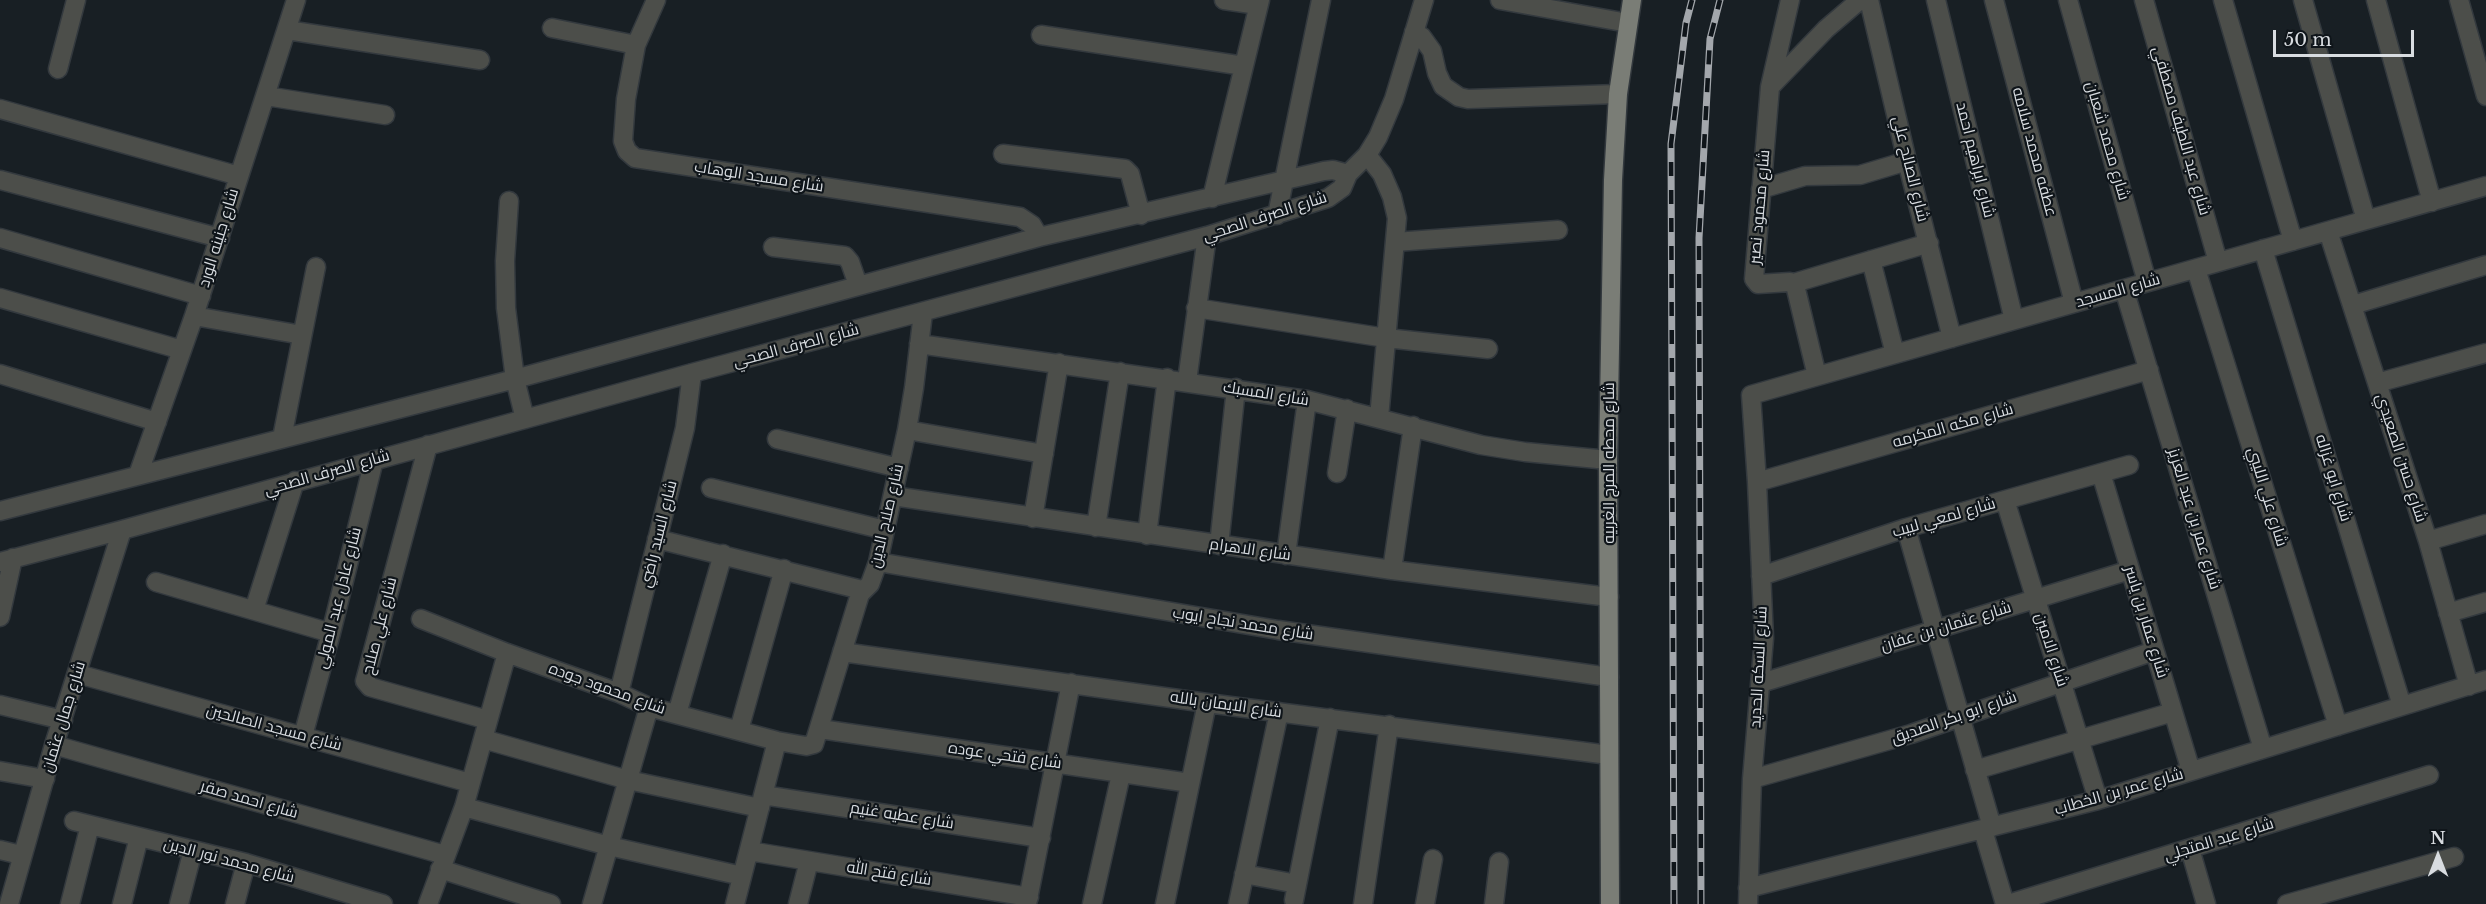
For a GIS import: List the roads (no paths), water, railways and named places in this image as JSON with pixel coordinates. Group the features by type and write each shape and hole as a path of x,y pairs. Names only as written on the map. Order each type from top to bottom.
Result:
{"main road":[{"name":"شارع محطه المرج الغربيه","path":"1610,904 1608,460 1613,180 1618,94 1632,0"}],"street":[{"path":"58,69 76,0"},
{"name":"شارع جنينه الورد","path":"138,475 201,296 296,0"},
{"name":"شارع مسجد الوهاب","path":"656,0 636,45 626,99 623,141 627,151 635,158 1020,217 1032,225 1040,237"},
{"path":"1212,198 1259,3 1224,0"},
{"path":"1277,215 1321,0"},
{"path":"1348,174 1367,155 1387,119 1424,0"},
{"path":"1500,0 1628,23"},
{"name":"شارع محمود نصير","path":"1790,0 1770,87 1754,281 1758,284 1794,283"},
{"path":"1770,87 1826,29 1860,0"},
{"name":"شارع الصالح علي","path":"1869,0 1952,338"},
{"name":"شارع ابراهيم احمد","path":"1936,0 2014,320"},
{"name":"عطفه محمد سلامه","path":"1994,0 2074,303"},
{"name":"شارع محمد شعبان","path":"2068,0 2147,282"},
{"name":"شارع عبد اللطيف مصطفي","path":"2144,0 2218,262"},
{"path":"2223,0 2293,241"},
{"path":"2304,0 2366,220"},
{"path":"2376,0 2432,202"},
{"path":"2459,0 2482,66 2486,96"},
{"path":"552,28 636,45"},
{"path":"287,30 480,60"},
{"path":"1414,32 1432,51 1437,73 1443,86 1458,97 1468,99 1618,94"},
{"path":"1041,34 1244,66"},
{"path":"266,96 385,115"},
{"path":"0,109 239,176"},
{"path":"1004,154 1125,170 1130,174 1142,215"},
{"path":"1367,155 1382,174 1392,197 1397,218 1379,418"},
{"path":"1761,189 1805,176 1860,175 1907,161"},
{"name":"شارع الصرف الصحي","path":"0,511 515,379 1040,237 1324,171 1333,170 1348,174 1342,188 1328,198 1207,236 525,418 7,560"},
{"path":"0,180 220,237"},
{"name":"شارع المسجد","path":"1750,395 2486,186"},
{"path":"509,201 506,291 515,379 525,418"},
{"path":"1395,242 1558,230"},
{"name":"شارع حسن الصعيدي","path":"2328,231 2428,541 2448,613 2477,683"},
{"path":"1187,381 1207,236"},
{"path":"0,238 201,296"},
{"path":"1817,376 1794,283 1929,243"},
{"path":"772,247 844,256 850,262 858,285"},
{"name":"شارع ابو غزاله","path":"2263,249 2402,706"},
{"path":"1871,260 1895,354"},
{"path":"2353,305 2486,265"},
{"path":"282,438 316,267"},
{"name":"شارع علي الليبي","path":"2196,269 2338,726"},
{"name":"شارع عمر بن عبد العزيز","path":"2124,289 2263,749"},
{"path":"0,298 182,350"},
{"path":"1196,308 1386,338 1488,349"},
{"name":"شارع صلاح الدين","path":"820,729 862,590 870,584 878,562 907,430 923,313"},
{"path":"194,316 302,335"},
{"name":"شارع المسبك","path":"920,344 1236,388 1307,400 1481,445 1524,452 1608,460"},
{"path":"2376,383 2486,353"},
{"path":"1034,518 1059,363"},
{"name":"شارع مكه المكرمه","path":"1757,482 2149,370"},
{"path":"1096,527 1120,372"},
{"name":"شارع السيد راضي","path":"619,693 685,428 692,373"},
{"path":"0,374 157,422"},
{"path":"1147,535 1167,378"},
{"path":"1219,545 1236,388"},
{"name":"شارع السكه الحديد","path":"1748,896 1752,779 1764,638 1757,482 1750,395"},
{"path":"1286,555 1307,400"},
{"path":"1337,472 1347,410"},
{"path":"1392,570 1413,426"},
{"path":"907,430 1044,454"},
{"path":"777,439 898,468"},
{"name":"شارع علي صلاح","path":"428,445 366,681 370,687 488,720"},
{"name":"شارع عادل عبد المولي","path":"303,736 374,460"},
{"name":"شارع لمعي لبيب","path":"1761,576 1906,528 2129,465"},
{"name":"شارع عمار بن ياسر","path":"2101,472 2191,771"},
{"path":"254,610 295,481"},
{"path":"711,488 885,530"},
{"name":"شارع الاهرام","path":"892,496 1392,570 1609,597"},
{"name":"شارع الامين","path":"2005,500 2098,800"},
{"path":"2428,541 2486,524"},
{"path":"1906,528 1976,770 2006,904"},
{"name":"شارع جمال عثمان","path":"9,904 54,745 122,530"},
{"path":"657,539 862,590"},
{"path":"677,714 723,554"},
{"path":"0,617 7,560"},
{"name":"شارع محمد نجاح ايوب","path":"878,562 1278,630 1609,677"},
{"path":"739,730 784,569"},
{"name":"شارع عثمان بن عفان","path":"1761,683 2130,570"},
{"path":"156,582 331,633"},
{"path":"2448,613 2486,602"},
{"name":"شارع محمود جوده","path":"421,619 619,693 649,707 777,741"},
{"name":"شارع ابو بكر الصديق","path":"1752,779 1911,734 2154,651"},
{"name":"شارع الايمان بالله","path":"842,652 1207,703 1609,755"},
{"path":"428,904 464,807 507,653"},
{"name":"شارع مسجد الصالحين","path":"78,674 470,783"},
{"path":"1028,900 1071,683"},
{"name":"شارع عمر بن الخطاب","path":"1748,896 1988,828 2098,800 2477,683"},
{"path":"1165,904 1207,703"},
{"path":"0,705 63,720"},
{"path":"592,904 649,707"},
{"path":"1238,904 1279,712"},
{"path":"1976,770 2173,712"},
{"path":"1244,874 1296,892 1330,718"},
{"path":"1363,904 1389,725"},
{"path":"735,904 777,741 810,746 816,741 820,729"},
{"name":"شارع فتحي عوده","path":"820,729 1190,783"},
{"name":"شارع عطيه غنيم","path":"483,739 628,780 762,801 1041,838"},
{"name":"شارع احمد صقر","path":"54,745 442,862 551,904"},
{"path":"0,771 45,779"},
{"path":"1092,904 1121,774"},
{"name":"شارع عبد المتجلي","path":"2006,904 2429,775"},
{"path":"464,807 609,846 742,876"},
{"name":"شارع محمد نور الدين","path":"70,904 82,823 246,863 383,904"},
{"path":"122,904 139,837"},
{"path":"2190,849 2206,904"},
{"path":"0,850 21,855"},
{"path":"179,904 193,850"},
{"name":"شارع فتح الله","path":"749,851 1028,900"},
{"path":"2288,904 2454,857"},
{"path":"1425,904 1433,859"},
{"path":"798,904 809,861"},
{"path":"1494,904 1499,862"},
{"path":"235,904 246,863"}],"railway":[{"path":"1674,904 1671,144 1686,23 1692,0"},
{"path":"1701,904 1699,238 1710,39 1720,0"}]}
